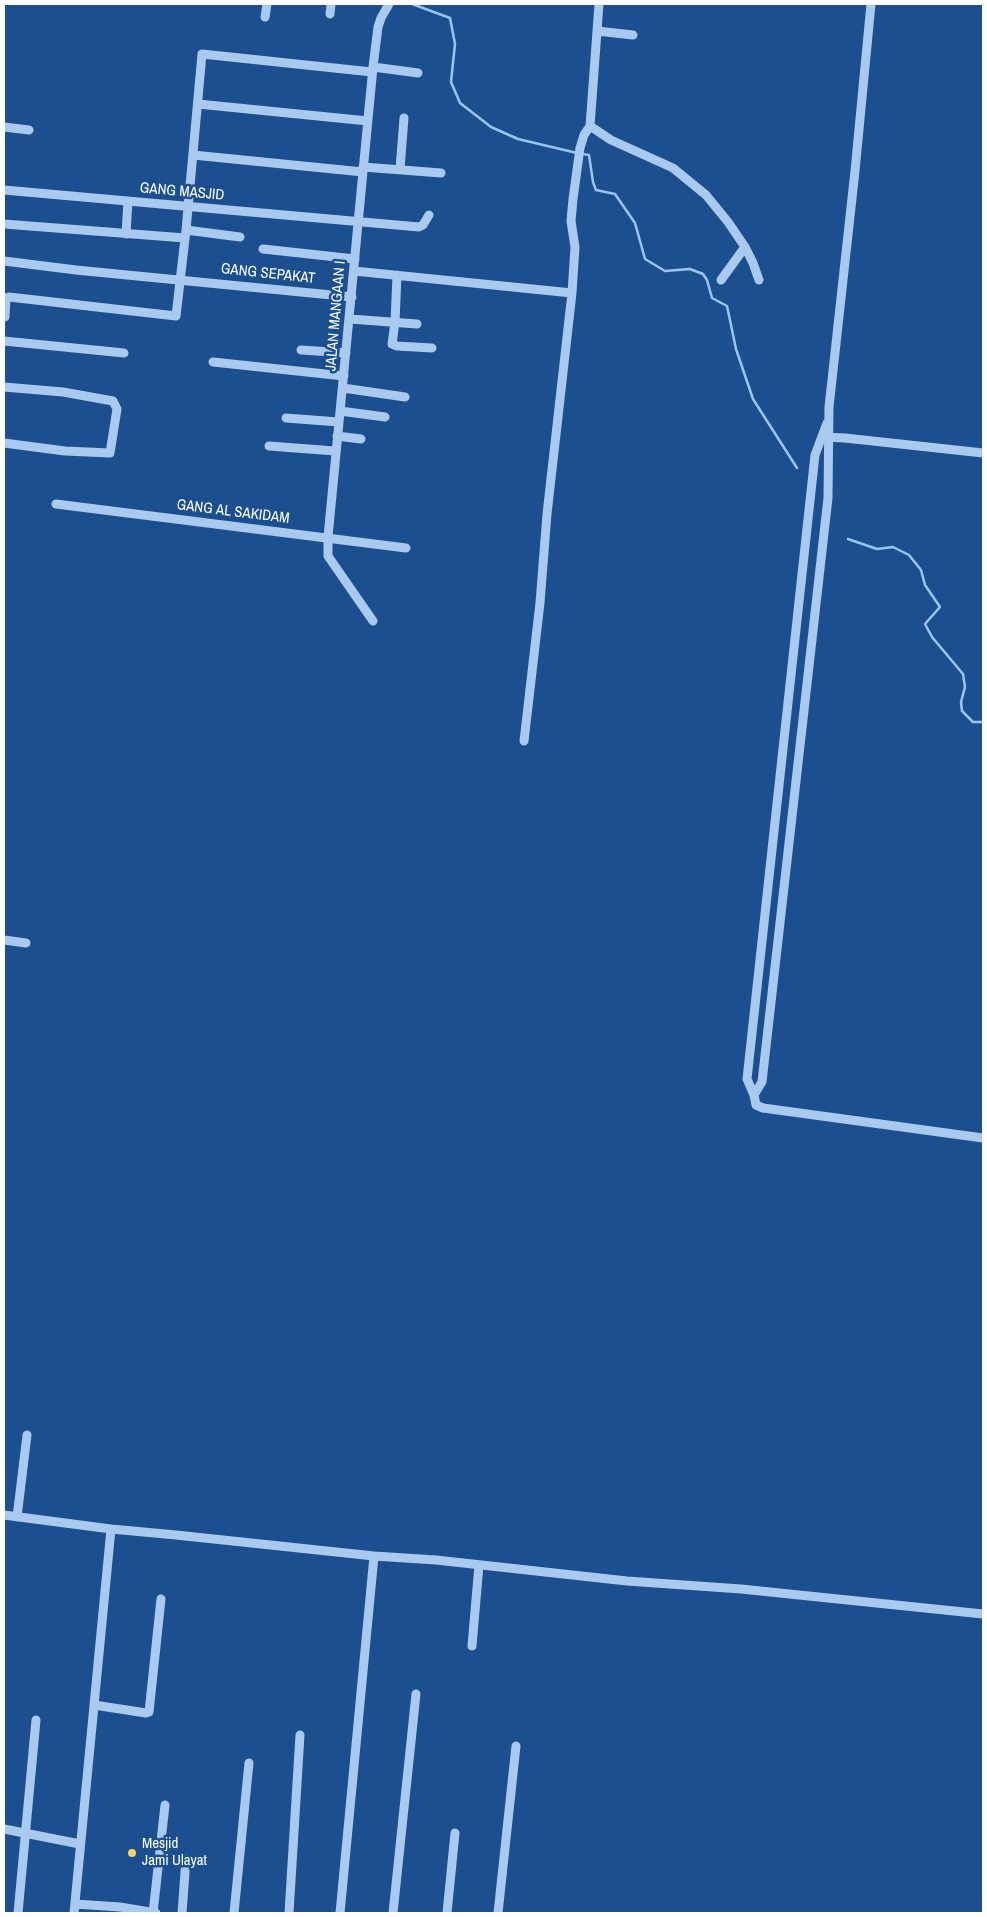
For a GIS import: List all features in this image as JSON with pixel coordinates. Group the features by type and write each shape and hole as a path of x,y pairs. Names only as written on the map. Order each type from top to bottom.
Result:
{"street":[{"path":"265,17 267,4"},
{"path":"330,14 331,4"},
{"name":"JALAN MANGAAN I","path":"373,620 328,556 328,537 373,70 378,27 385,4"},
{"path":"524,741 572,293 575,247 571,221 580,152 584,135 590,126 599,4"},
{"path":"754,1095 762,1082 828,498 825,437 856,161 871,4"},
{"path":"597,31 633,35"},
{"path":"5,317 6,298 9,297 176,316 202,54 418,73"},
{"path":"198,104 368,121"},
{"path":"400,169 404,118"},
{"path":"590,126 611,140 673,168 706,195 745,247 759,280"},
{"path":"4,127 29,130"},
{"path":"193,155 363,170 400,169 441,173"},
{"name":"GANG MASJID","path":"4,190 419,227 423,225 428,216"},
{"path":"126,234 128,201"},
{"path":"4,224 126,234 185,234 240,237"},
{"path":"721,280 745,247"},
{"path":"264,249 355,259"},
{"name":"GANG SEPAKAT","path":"4,261 76,270 352,297"},
{"path":"354,271 572,293"},
{"path":"397,275 392,343 393,345 432,348"},
{"path":"350,319 417,324"},
{"path":"4,341 124,353"},
{"path":"301,350 346,353"},
{"path":"213,362 344,376"},
{"path":"4,387 63,392 113,401 117,409 110,453 65,451 4,444"},
{"path":"343,388 406,397"},
{"path":"340,411 385,417"},
{"path":"286,418 339,422"},
{"path":"337,436 361,439"},
{"path":"825,437 983,453"},
{"path":"825,437 815,455 746,1079 754,1095 756,1105 763,1108 983,1138"},
{"path":"269,446 335,451"},
{"name":"GANG AL SAKIDAM","path":"56,504 406,548"},
{"path":"4,940 26,943"},
{"path":"17,1517 27,1435"},
{"path":"4,1515 111,1530 176,1534 374,1556 983,1614"},
{"path":"111,1530 75,1909 155,1913 165,1805"},
{"path":"340,1913 374,1556"},
{"path":"472,1646 479,1565"},
{"path":"94,1705 149,1712 161,1599"},
{"path":"393,1913 416,1694"},
{"path":"18,1913 36,1720"},
{"path":"289,1913 300,1735"},
{"path":"498,1913 516,1746"},
{"path":"234,1913 249,1763"},
{"path":"4,1829 80,1844"},
{"path":"447,1913 455,1833"},
{"path":"182,1913 186,1858"}],"waterway":[{"path":"412,4 450,18 455,44 451,82 460,103 491,127 518,139 577,153"},
{"path":"583,154 589,155 596,190 615,194 635,223 645,259 665,271 690,269 703,274 707,280 712,298 727,306 736,349 753,399 797,468"},
{"path":"848,539 877,549 893,547 909,555 921,570 925,585 940,607 925,624 932,637 963,674 965,687 961,702 962,711 973,722 983,722"}],"place":[{"name":"Mesjid Jami Ulayat","path":"132,1853"}]}
